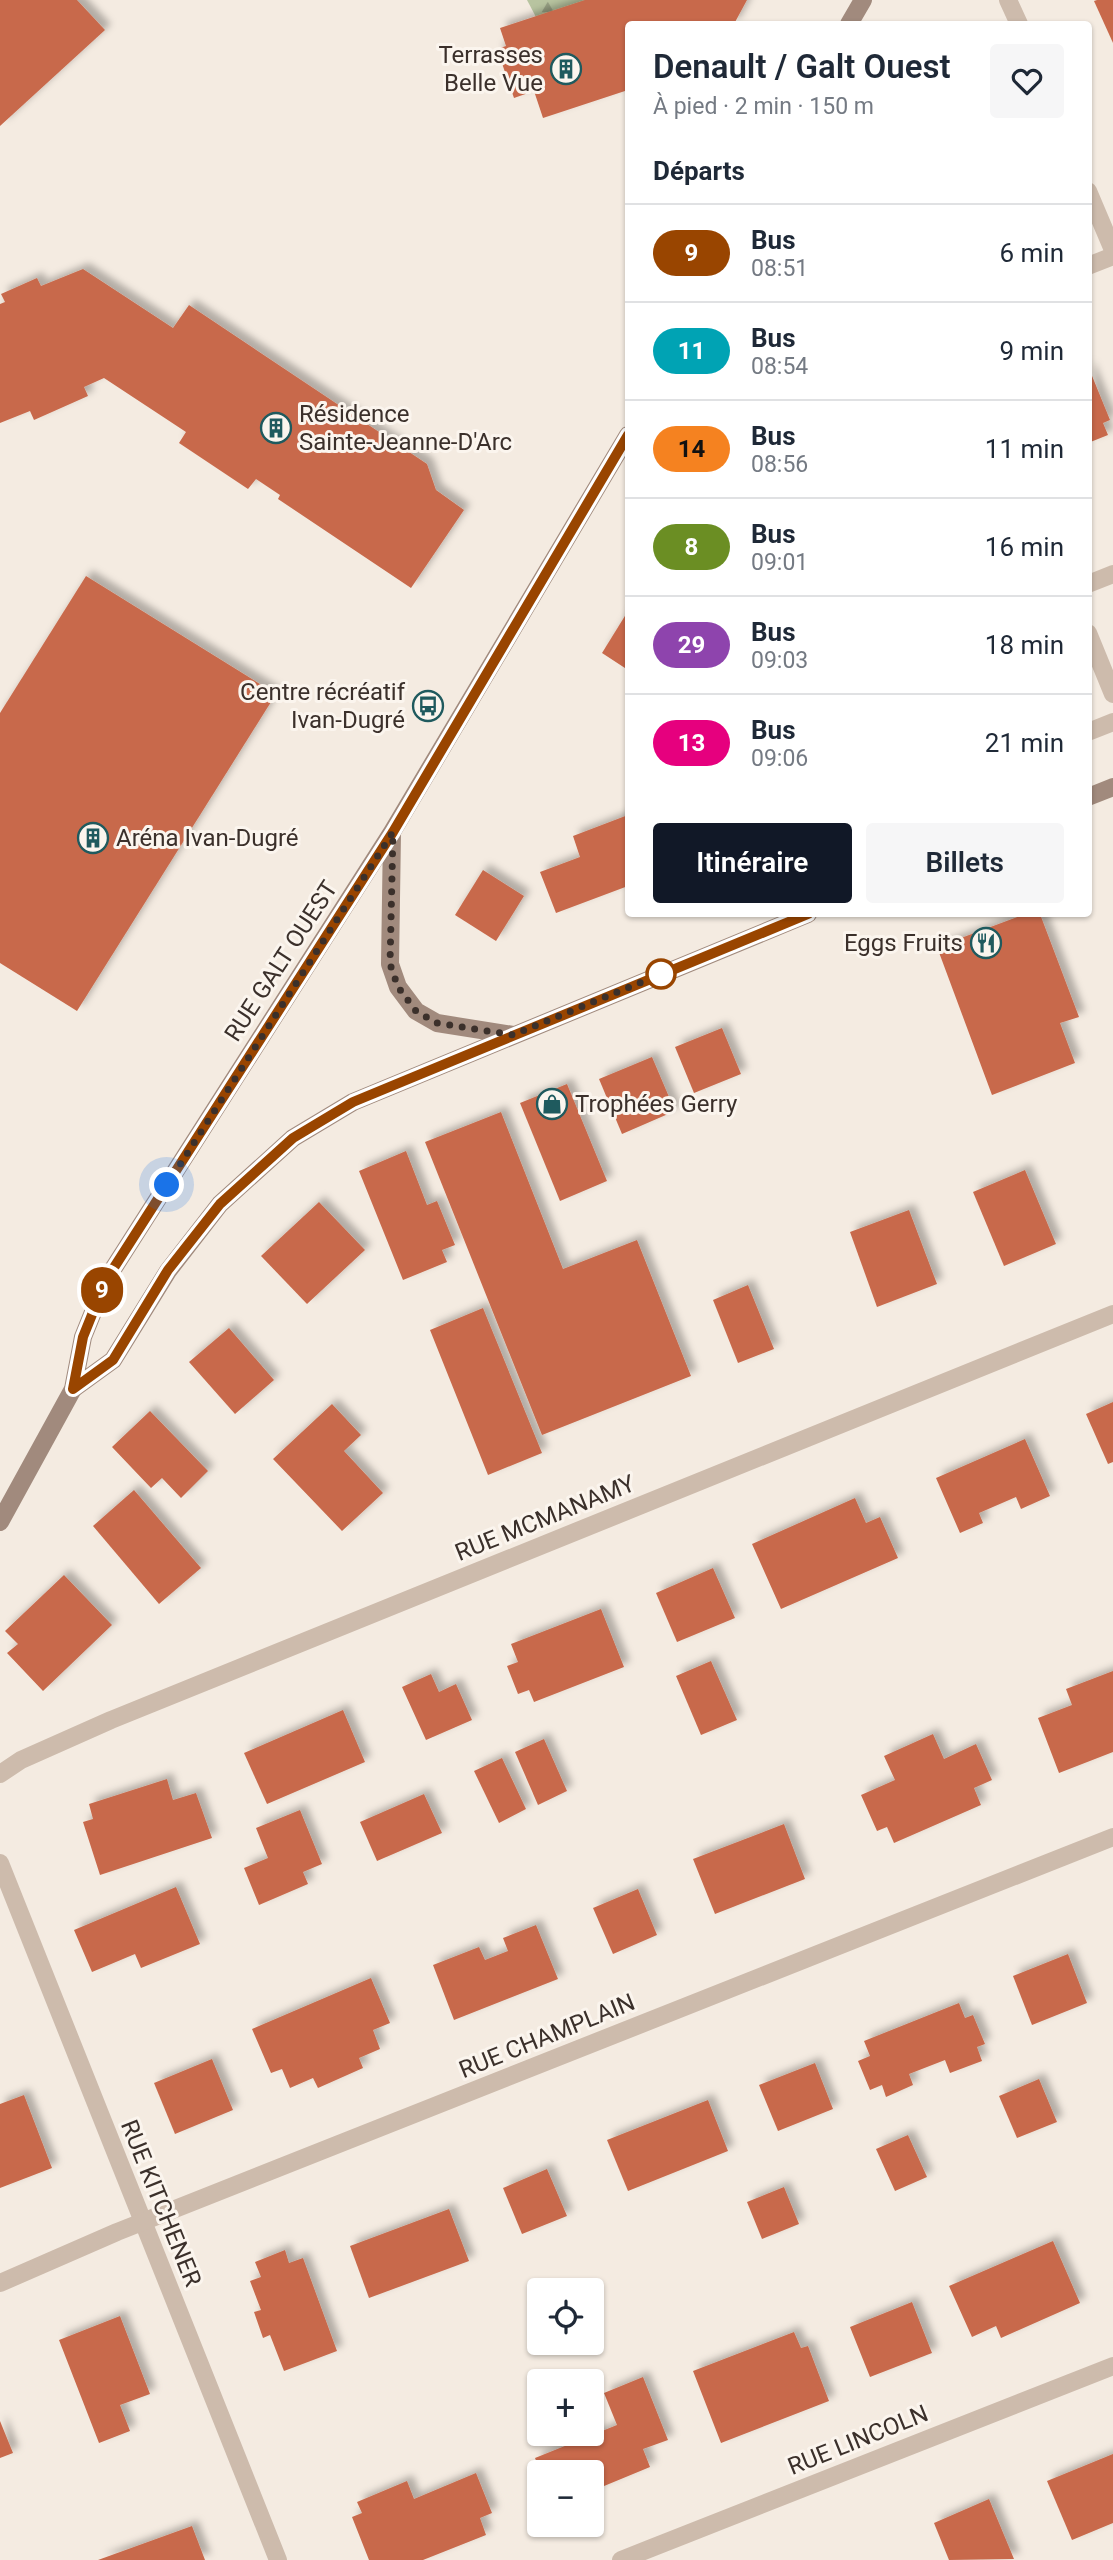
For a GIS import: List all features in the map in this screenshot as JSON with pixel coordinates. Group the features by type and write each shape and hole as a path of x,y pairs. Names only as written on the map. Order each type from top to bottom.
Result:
{"main road":[{"path":"851,21 863,0"},
{"name":"RUE GALT OUEST","path":"0,1522 73,1389 83,1337 106,1280 393,832 625,440"},
{"path":"1092,795 1113,787"},
{"path":"393,832 390,964 398,987 416,1011 437,1023 513,1035"},
{"path":"73,1389 113,1360 168,1270 220,1204 293,1138 353,1102 801,917"}],"street":[{"path":"1008,0 1018,21"},
{"path":"1092,200 1113,250"},
{"path":"1092,264 1113,256"},
{"path":"1092,582 1113,574"},
{"path":"1092,643 1113,694"},
{"path":"1092,730 1113,722"},
{"name":"RUE MCMANAMY","path":"0,1774 21,1760 111,1720 1113,1314"},
{"name":"RUE CHAMPLAIN","path":"0,2283 142,2223 1113,1837"},
{"name":"RUE KITCHENER","path":"0,1863 278,2560"},
{"name":"RUE LINCOLN","path":"621,2560 1113,2366"}],"green space":[{"path":"527,0 594,0 537,19"}],"building":[{"path":"0,0 77,0 105,30 0,126"},
{"name":"Terrasses Belle Vue","path":"585,0 747,0 736,21 625,21 625,91 543,118 534,91 514,98 497,49 506,46 500,28"},
{"path":"1113,0 1113,43 1094,1"},
{"name":"Résidence Sainte-Jeanne-D'Arc","path":"83,269 173,328 189,305 427,464 436,490 464,510 411,588 278,499 280,495 256,479 248,489 179,443 186,432 104,378 84,387 88,396 34,420 30,411 0,423 0,304 5,302 1,294 37,278 41,286"},
{"path":"1092,376 1110,420 1103,423 1108,435 1092,441"},
{"name":"Aréna Ivan-Dugré","path":"86,576 276,694 77,1011 0,963 0,713"},
{"path":"625,616 625,668 602,653"},
{"path":"625,816 625,887 556,913 540,872 580,857 573,836"},
{"path":"483,870 524,896 496,941 455,915"},
{"path":"1017,917 1041,917 1079,1017 1060,1023 1075,1063 992,1095 937,947"},
{"path":"722,1028 741,1074 694,1093 675,1047"},
{"path":"652,1057 675,1111 622,1134 599,1079"},
{"path":"567,1084 607,1181 560,1201 520,1103"},
{"path":"501,1112 563,1269 637,1240 691,1376 542,1435 425,1142"},
{"path":"406,1151 427,1205 437,1201 455,1245 442,1250 447,1262 403,1280 359,1171"},
{"path":"1025,1170 1056,1244 1004,1266 973,1192"},
{"path":"319,1202 365,1250 307,1304 261,1256"},
{"path":"909,1210 937,1284 877,1307 850,1232"},
{"path":"748,1285 774,1349 738,1363 713,1300"},
{"path":"483,1308 542,1453 488,1475 430,1330"},
{"path":"229,1328 274,1380 235,1414 189,1362"},
{"path":"1113,1402 1113,1462 1108,1464 1086,1414"},
{"path":"332,1404 361,1435 344,1451 383,1493 342,1531 273,1459"},
{"path":"150,1411 208,1471 181,1498 162,1478 151,1488 112,1447"},
{"path":"1025,1439 1050,1496 1021,1509 1016,1497 979,1513 983,1523 960,1533 936,1478"},
{"path":"134,1490 201,1568 159,1604 93,1526"},
{"path":"855,1498 866,1523 880,1517 898,1558 781,1609 752,1544"},
{"path":"713,1568 735,1618 677,1642 656,1593"},
{"path":"64,1575 112,1625 43,1691 7,1653 18,1644 5,1631"},
{"path":"601,1609 624,1667 534,1702 529,1690 518,1694 507,1666 518,1662 511,1644"},
{"path":"711,1661 737,1720 701,1735 676,1676"},
{"path":"1113,1671 1113,1752 1059,1773 1038,1718 1072,1705 1066,1689"},
{"path":"431,1674 439,1692 456,1684 472,1720 426,1740 402,1687"},
{"path":"343,1710 365,1762 267,1804 244,1753"},
{"path":"933,1734 944,1759 976,1744 992,1780 974,1788 981,1805 894,1843 887,1827 877,1831 861,1795 895,1780 884,1756"},
{"path":"544,1739 567,1791 538,1805 515,1752"},
{"path":"502,1758 526,1809 499,1823 474,1771"},
{"path":"167,1779 173,1800 196,1793 212,1838 100,1875 83,1822 93,1819 89,1804"},
{"path":"424,1794 442,1833 377,1861 360,1822"},
{"path":"300,1810 322,1864 303,1872 308,1884 259,1905 244,1868 268,1858 256,1828"},
{"path":"784,1824 805,1879 715,1914 693,1859"},
{"path":"176,1887 200,1944 141,1968 135,1954 92,1972 74,1930"},
{"path":"638,1889 657,1935 613,1954 593,1908"},
{"path":"536,1925 558,1979 454,2020 433,1965 479,1947 485,1960 508,1951 503,1938"},
{"path":"1068,1954 1087,2003 1032,2025 1013,1976"},
{"path":"371,1978 390,2023 373,2030 380,2049 359,2058 363,2068 318,2088 313,2078 290,2088 282,2069 271,2073 252,2029"},
{"path":"959,2003 965,2018 973,2015 985,2044 977,2047 982,2061 950,2073 945,2060 909,2074 913,2085 886,2097 882,2085 870,2090 858,2061 870,2056 864,2041"},
{"path":"212,2059 233,2110 175,2134 154,2083"},
{"path":"815,2063 833,2109 778,2131 759,2085"},
{"path":"1039,2079 1057,2122 1017,2138 999,2096"},
{"path":"24,2095 52,2168 0,2188 0,2104"},
{"path":"708,2100 728,2151 628,2191 607,2140"},
{"path":"908,2135 927,2177 895,2191 876,2149"},
{"path":"547,2169 567,2216 522,2234 503,2188"},
{"path":"784,2187 799,2224 762,2239 747,2202"},
{"path":"449,2209 469,2261 369,2298 350,2246"},
{"path":"1053,2241 1080,2303 1001,2338 996,2326 972,2337 949,2286"},
{"path":"285,2250 289,2263 303,2258 337,2351 284,2371 270,2335 263,2338 254,2312 261,2310 250,2281 261,2277 255,2262"},
{"path":"912,2302 932,2353 870,2377 850,2327"},
{"path":"120,2316 150,2394 120,2405 130,2431 99,2443 59,2340"},
{"path":"794,2332 801,2348 808,2346 829,2401 721,2443 693,2371"},
{"path":"643,2377 668,2440 643,2449 650,2467 604,2486 604,2460 536,2460 535,2458 565,2446 604,2446 604,2430 617,2425 604,2393"},
{"path":"0,2421 13,2453 0,2458"},
{"path":"1113,2454 1113,2523 1072,2540 1047,2481"},
{"path":"476,2473 492,2513 480,2518 486,2535 423,2560 369,2560 352,2517 362,2513 357,2502 407,2481 414,2499"},
{"path":"989,2499 1014,2559 949,2560 934,2523"},
{"path":"192,2526 205,2560 98,2560"}],"bus line":[{"name":"9","path":"625,440 393,832 106,1280 83,1337 73,1389 113,1360 168,1270 220,1204 293,1138 353,1102 801,917"}],"place":[{"name":"Terrasses Belle Vue","path":"566,69"},
{"name":"Résidence Sainte-Jeanne-D'Arc","path":"276,428"},
{"name":"Centre récréatif Ivan-Dugré","path":"428,706"},
{"name":"Aréna Ivan-Dugré","path":"93,838"},
{"name":"Eggs Fruits","path":"986,943"},
{"name":"Trophées Gerry","path":"552,1104"}],"route":[{"path":"167,1185 393,832 390,964 398,987 416,1011 437,1023 513,1035 666,972 661,974"}]}
